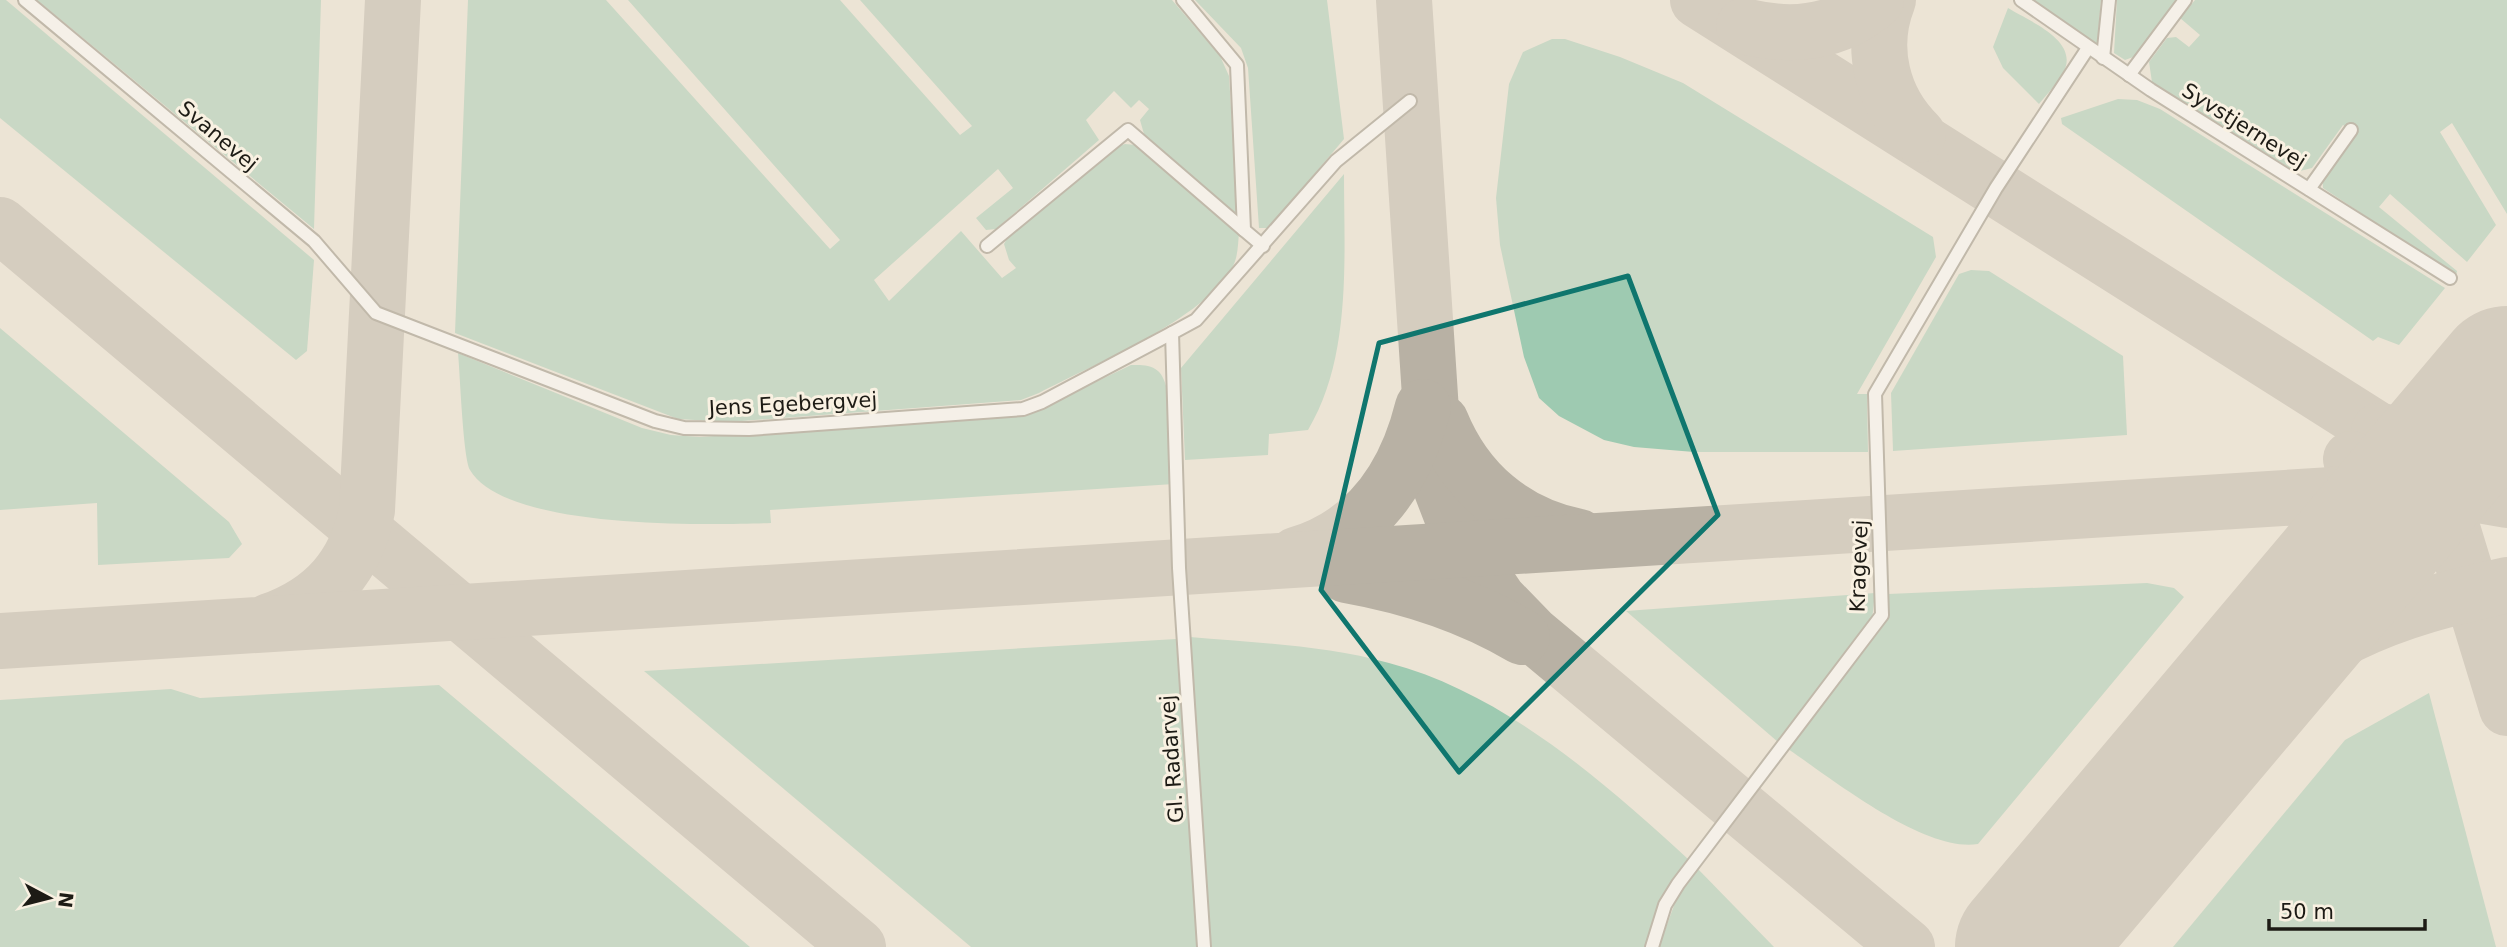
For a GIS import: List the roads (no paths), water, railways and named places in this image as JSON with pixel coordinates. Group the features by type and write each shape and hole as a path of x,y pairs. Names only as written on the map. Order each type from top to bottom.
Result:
{"lane":[{"name":"Svanevej","path":"25,0 314,242 376,313"},
{"path":"1183,0 1237,65 1244,230"},
{"name":"Syvstjernevej","path":"2021,0 2129,75 2451,278"},
{"path":"2103,58 2109,0"},
{"path":"2129,75 2185,0"},
{"name":"Kragevej","path":"1652,947 1664,905 1678,884 1882,615 1875,394 1996,188 2088,48"},
{"name":"Jens Egebergvej","path":"376,313 654,421 684,428 717,430 1023,409 1042,402 1196,320 1336,161 1410,101"},
{"path":"986,246 1128,130 1263,246"},
{"path":"2309,189 2351,130"},
{"name":"Gl. Radarvej","path":"1172,333 1179,568 1204,947"}]}
